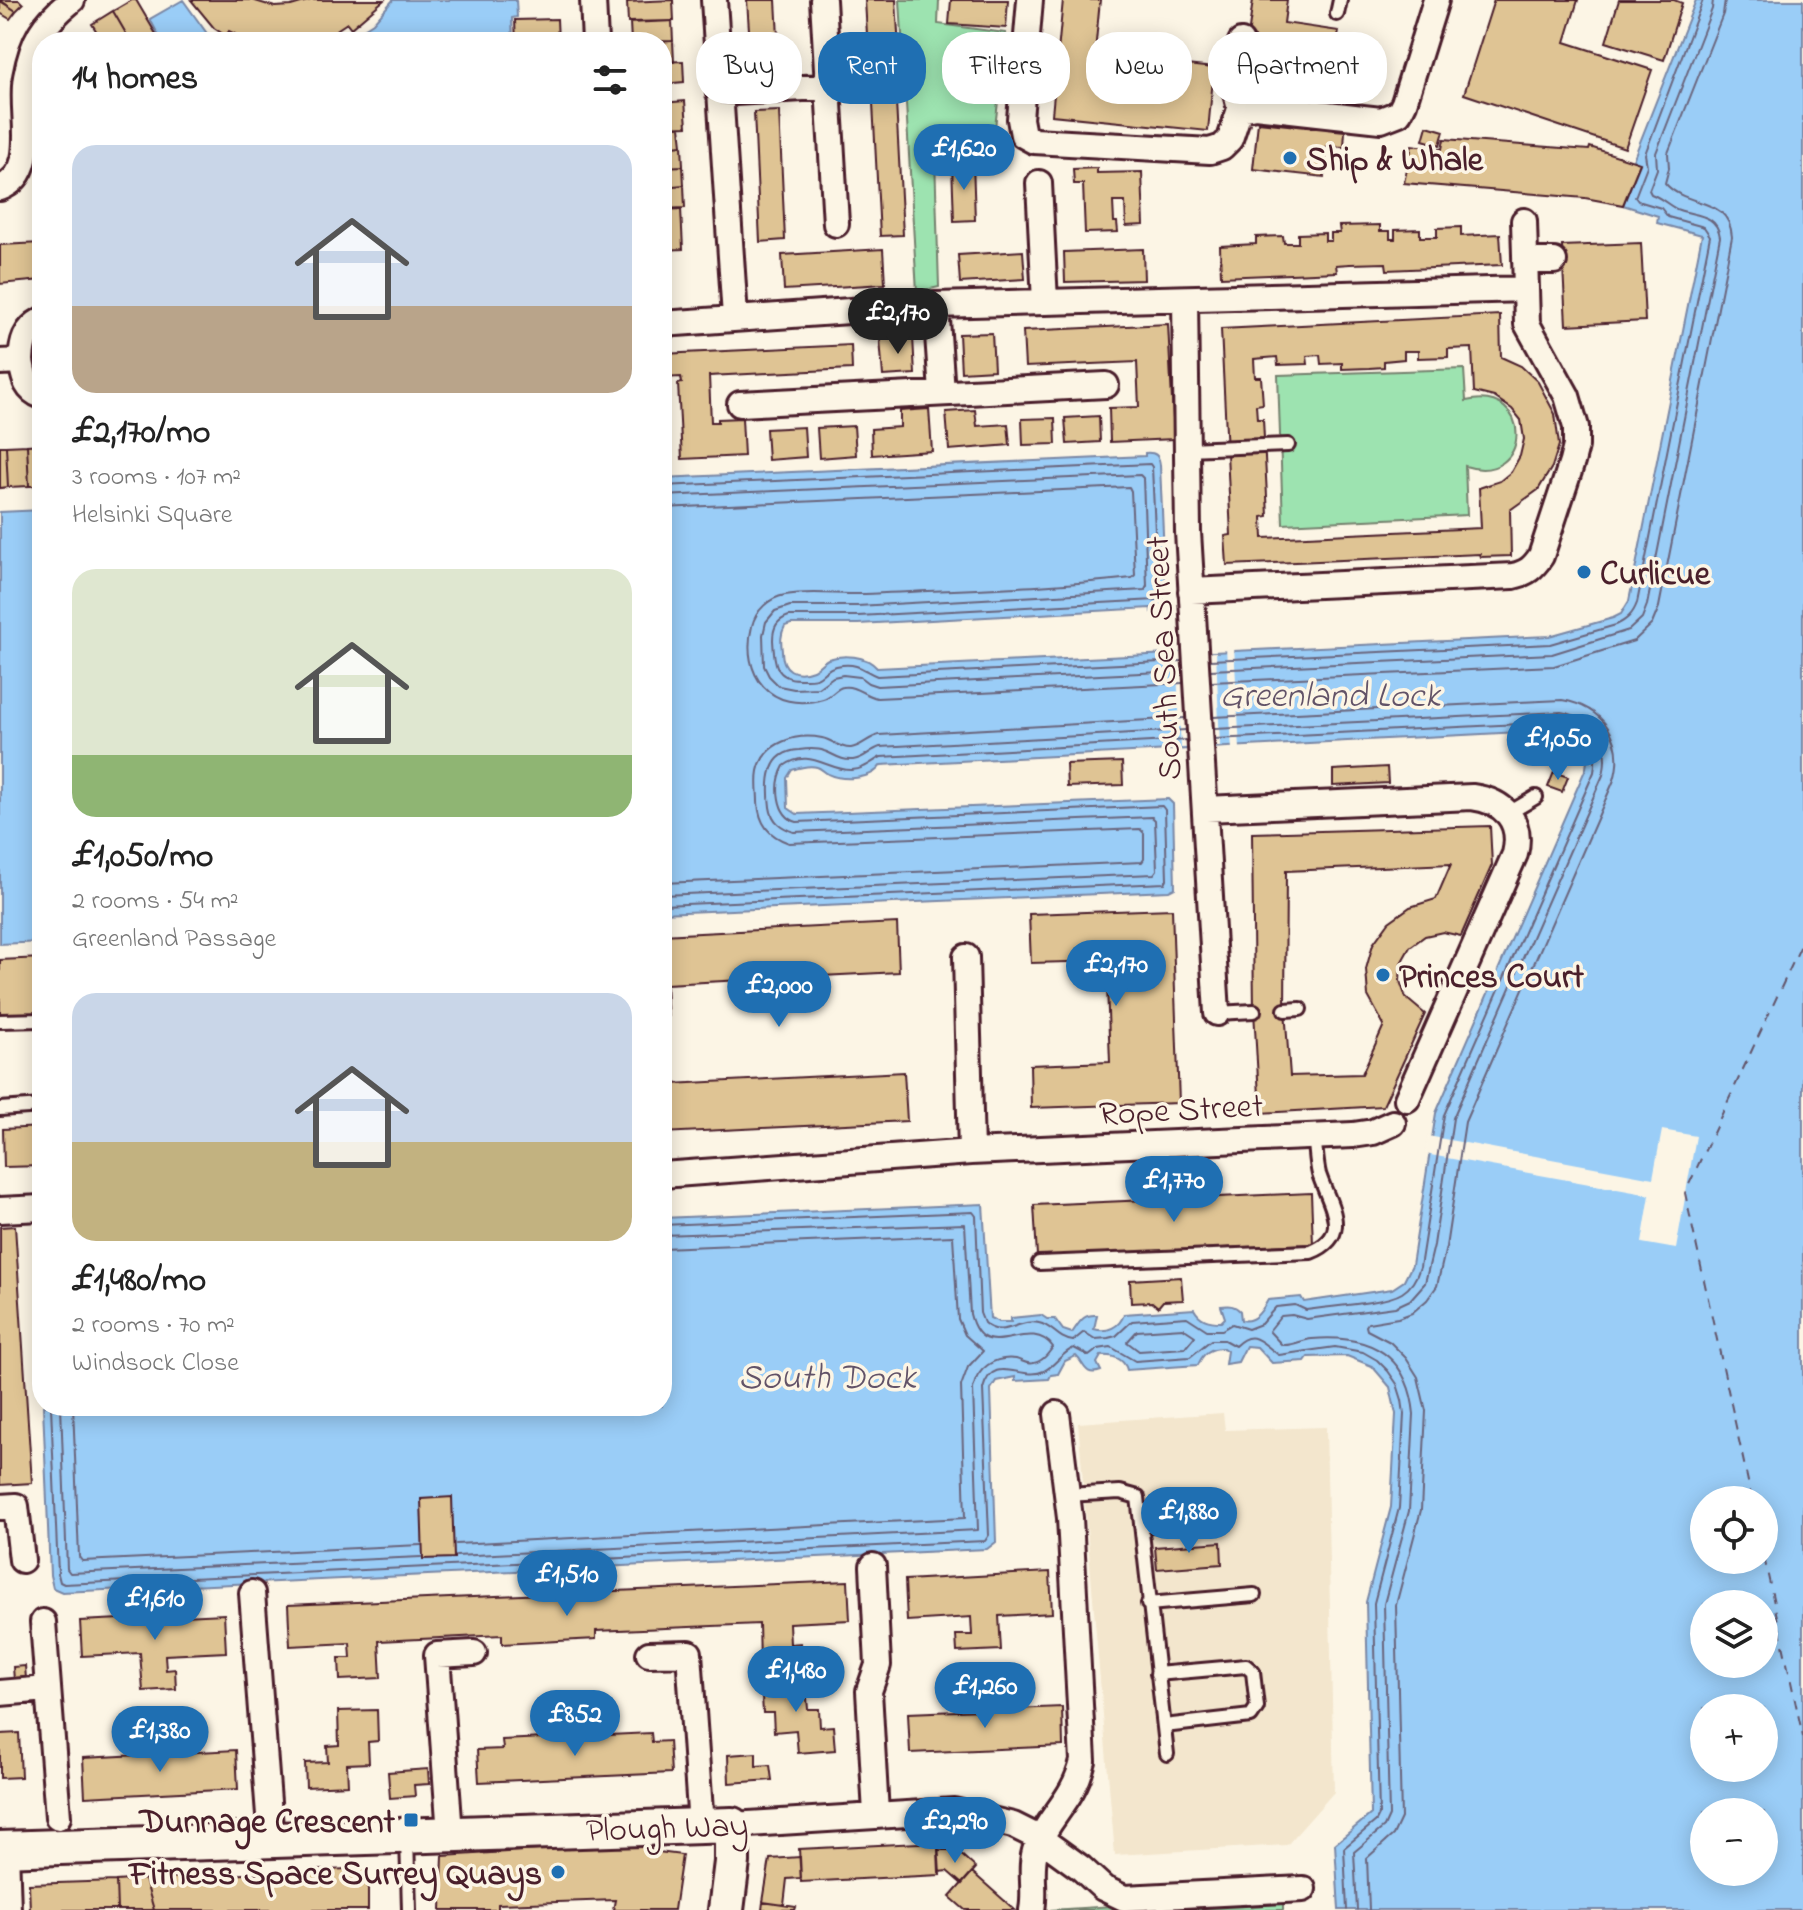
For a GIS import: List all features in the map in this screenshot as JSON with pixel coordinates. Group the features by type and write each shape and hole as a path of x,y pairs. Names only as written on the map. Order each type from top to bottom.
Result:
{"main road":[{"name":"Plough Way","path":"3,1849 716,1826"},
{"path":"716,1826 732,1862 726,1910"}],"street":[{"path":"42,32 48,20 72,0"},
{"path":"593,0 595,32"},
{"path":"714,0 716,32"},
{"path":"823,0 825,32"},
{"path":"1030,0 1020,119 1023,135 1034,141 1210,151 1222,147 1230,139 1240,109 1239,104"},
{"path":"1240,109 1255,106 1381,120 1399,113 1436,0"},
{"path":"0,188 12,184 25,163 25,80 32,53"},
{"path":"720,104 735,317"},
{"path":"829,104 836,224"},
{"path":"1039,183 1045,302"},
{"path":"1191,591 1513,576 1533,567 1541,556 1572,462 1576,427 1567,396 1527,324 1524,221"},
{"path":"1525,261 1554,261"},
{"path":"672,323 936,305 1526,289"},
{"name":"South Sea Street","path":"1185,299 1191,591 1217,1013"},
{"path":"936,305 942,393"},
{"path":"32,327 11,362 32,390"},
{"path":"740,404 1106,385"},
{"path":"1206,809 1472,797 1498,804 1509,813 1516,825 1518,840 1515,854 1407,1099"},
{"path":"966,957 971,1152"},
{"name":"Rope Street","path":"672,1174 971,1152 1373,1132 1393,1123"},
{"path":"0,1210 32,1208"},
{"path":"1032,1910 1035,1850 1068,1801 1079,1780 1083,1761 1067,1495 1057,1414"},
{"path":"0,1507 16,1506 22,1560"},
{"path":"873,1566 878,1665 869,1691 876,1814"},
{"path":"252,1593 271,1841"},
{"path":"43,1622 58,1817"},
{"path":"450,1834 437,1655 474,1653"},
{"path":"649,1654 689,1653 716,1826"},
{"path":"0,1693 47,1689"},
{"name":"Plough Way","path":"716,1826 954,1811 1013,1825 1041,1839 1103,1888 1124,1898 1303,1889"},
{"path":"3,1849 8,1910"}],"lane":[{"path":"1337,14 1340,0"},
{"path":"1187,449 1288,445"},
{"path":"1509,813 1536,797"},
{"path":"1285,1010 1300,1009"},
{"path":"1217,1013 1254,1011"},
{"path":"0,1021 32,1020"},
{"path":"0,1109 32,1107"},
{"path":"1039,1263 1311,1252 1321,1248 1334,1232 1336,1220 1318,1170 1314,1136"},
{"path":"1067,1495 1120,1492 1138,1497 1167,1754"},
{"path":"1141,1526 1173,1523"},
{"path":"1148,1604 1254,1595"},
{"path":"1157,1674 1246,1666 1253,1672 1257,1707 1251,1716 1164,1726"},
{"path":"407,1836 409,1910"}],"shaded area":[{"path":"1223,1413 1225,1430 1326,1427 1334,1792 1287,1845 1115,1855 1078,1423"}],"green space":[{"path":"900,0 939,0 938,24 998,32 942,32 942,104 998,104 992,153 935,157 939,287 917,292 906,104 926,104 926,32 902,32"},
{"path":"1464,369 1466,401 1489,400 1505,407 1514,420 1516,435 1513,450 1503,462 1487,469 1465,466 1467,515 1283,524 1278,375"},
{"path":"1276,1896 1283,1902 1283,1910 1050,1910"}],"water":[{"path":"183,0 206,32 157,32 150,19"},
{"path":"393,0 516,0 517,17 512,18 513,32 359,32 373,23"},
{"path":"1696,0 1803,0 1803,1910 1339,1910 1335,1844 1371,1814 1366,1602 1391,1507 1396,1414 1390,1387 1372,1366 1347,1356 1308,1357 1305,1361 1272,1363 1257,1347 1246,1346 1238,1362 1225,1364 1227,1351 1223,1348 1208,1352 1198,1365 1127,1370 1117,1358 1101,1356 1097,1363 1101,1371 1091,1372 1076,1356 1065,1361 1058,1374 1051,1375 1049,1379 1015,1381 1015,1377 996,1381 991,1389 996,1542 987,1549 62,1592 53,1588 43,1416 672,1416 672,1218 983,1204 990,1318 1011,1322 1011,1318 1041,1315 1055,1319 1063,1330 1072,1333 1082,1320 1092,1315 1097,1315 1094,1329 1099,1330 1116,1326 1124,1314 1194,1309 1205,1320 1221,1322 1225,1318 1221,1306 1236,1308 1240,1311 1241,1320 1246,1320 1258,1314 1268,1300 1301,1297 1304,1302 1392,1289 1404,1281 1412,1265 1436,1113 1586,768 1585,748 1578,738 1559,730 881,765 871,774 849,778 828,774 817,767 804,767 792,770 787,778 788,808 797,814 1168,799 1173,804 1175,888 1169,891 672,913 672,478 1145,456 1145,453 1157,457 1160,465 1166,601 1161,610 1151,612 1151,608 858,624 791,624 783,629 781,645 784,663 791,670 801,673 840,656 861,658 877,668 1549,636 1613,618 1621,614 1629,601 1702,235 1657,223 1658,216 1623,205 1640,164 1633,160"},
{"path":"32,510 32,942 0,944 0,512"}],"pier":[{"path":"1226,647 1234,647 1240,749 1232,750"},
{"path":"1216,652 1220,746 1181,748 1176,653"},
{"path":"1662,1130 1696,1136 1676,1249 1642,1243 1650,1195 1425,1154 1428,1136 1653,1178"}],"building":[{"path":"0,0 19,0 23,4 16,11"},
{"path":"136,0 155,32 125,32 113,11"},
{"path":"191,0 252,0 275,7 311,0 384,0 351,28 347,23 336,32 220,32"},
{"path":"673,0 674,21 628,23 627,2"},
{"path":"747,0 776,0 778,32 749,32"},
{"path":"865,0 896,0 898,32 867,32"},
{"path":"951,0 1008,0 1006,28 949,24"},
{"path":"1063,0 1100,0 1097,32 1086,32 1086,104 1192,104 1192,66 1208,67 1208,104 1211,104 1208,131 1052,115 1053,104 1070,104 1070,32 1060,32"},
{"path":"1253,0 1287,0 1284,23 1339,31 1339,32 1249,32"},
{"path":"1494,0 1578,0 1565,42 1652,70 1625,148 1464,94"},
{"path":"1619,0 1674,0 1682,3 1664,60 1606,42"},
{"path":"0,1 16,11 10,19 0,13"},
{"path":"113,11 125,32 97,32 92,24"},
{"path":"557,19 558,32 516,32 515,20"},
{"path":"672,21 673,41 672,32 630,32 630,22"},
{"path":"683,61 684,82 672,83 672,62"},
{"path":"685,101 687,126 672,127 672,102"},
{"path":"873,104 896,104 903,235 880,236"},
{"path":"779,111 785,240 760,242 754,112"},
{"name":"Ship & Whale","path":"1258,122 1345,131 1344,147 1327,146 1324,177 1253,169"},
{"path":"1427,126 1444,131 1440,145 1423,140"},
{"path":"672,127 680,127 682,145 672,146"},
{"path":"1444,139 1589,150 1590,147 1640,163 1623,205 1585,198 1404,183 1412,145 1442,149"},
{"path":"682,145 683,166 672,167 672,146"},
{"path":"973,162 975,220 954,221 952,163"},
{"path":"683,166 684,185 672,186 672,167"},
{"path":"1097,168 1097,173 1142,172 1144,225 1126,226 1125,202 1113,202 1118,232 1085,233 1083,184 1074,184 1073,169"},
{"path":"684,185 685,208 672,209 672,186"},
{"path":"672,209 681,209 683,249 672,250"},
{"path":"1380,225 1380,231 1390,231 1390,239 1395,239 1395,230 1420,229 1420,237 1437,237 1437,228 1461,227 1461,236 1500,234 1502,265 1387,270 1386,263 1350,264 1336,265 1337,272 1221,277 1220,246 1256,244 1256,237 1283,236 1284,243 1298,243 1298,234 1325,233 1325,241 1331,241 1331,233 1340,233 1339,226"},
{"path":"32,243 32,281 0,284 0,245"},
{"path":"1641,243 1645,321 1566,325 1562,246"},
{"path":"883,249 885,284 784,290 782,255"},
{"path":"1143,249 1144,280 1065,282 1064,252"},
{"path":"1023,251 1025,279 960,283 958,255"},
{"path":"1500,315 1501,357 1521,366 1538,382 1555,414 1559,445 1552,467 1538,490 1510,510 1511,556 1481,557 1480,554 1227,565 1225,536 1231,535 1221,329","holes":["1472,348 1474,392 1494,397 1512,409 1521,420 1524,439 1520,456 1511,472 1500,481 1479,488 1481,528 1263,538 1262,517 1268,516 1263,419 1257,419 1256,405 1263,404 1261,377 1255,377 1254,359 1277,357 1278,365 1308,364 1307,356 1320,355 1321,364 1342,363 1342,369 1369,368 1384,367 1384,361 1404,359 1404,351 1418,351 1418,358 1448,357 1448,349"]},
{"path":"1168,324 1174,439 1110,442 1109,408 1139,407 1137,362 1025,367 1023,331"},
{"path":"992,333 994,370 961,372 959,334"},
{"path":"913,337 915,374 883,376 880,339"},
{"path":"851,345 852,369 709,376 711,422 742,418 744,456 682,459 678,384 682,383 681,377 672,377 672,354"},
{"path":"929,409 932,451 872,455 871,429 900,427 900,411"},
{"path":"975,410 977,426 1008,424 1010,445 949,450 946,412"},
{"path":"1099,416 1100,442 1067,444 1065,418"},
{"path":"1055,418 1056,444 1023,445 1022,419"},
{"path":"854,426 856,455 819,458 817,428"},
{"path":"804,427 806,457 768,460 766,429"},
{"path":"27,445 32,445 32,486 29,486"},
{"path":"27,445 29,486 8,487 6,446"},
{"path":"0,446 6,446 8,487 0,488"},
{"path":"1122,762 1123,785 1067,787 1066,764"},
{"path":"1387,767 1388,783 1333,786 1333,770"},
{"path":"1554,772 1568,777 1562,792 1548,787"},
{"name":"Princes Court","path":"1490,826 1492,865 1461,936 1443,932 1425,936 1410,947 1401,963 1400,981 1406,998 1425,1014 1383,1106 1260,1113 1254,1011 1252,833","holes":["1451,864 1436,899 1410,907 1389,922 1373,944 1366,969 1368,996 1384,1025 1362,1074 1290,1076 1285,1010 1286,871"]},
{"path":"1172,909 1179,1103 1031,1108 1030,1065 1110,1062 1106,961 1031,963 1029,914"},
{"path":"897,923 899,972 672,984 672,934"},
{"path":"32,958 32,1013 0,1014 0,960"},
{"path":"904,1072 907,1121 672,1133 672,1084"},
{"path":"32,1128 32,1166 4,1167 3,1129"},
{"path":"1311,1193 1313,1244 1037,1256 1034,1205"},
{"path":"15,1226 32,1483 0,1485 0,1227"},
{"path":"1181,1277 1183,1300 1163,1301 1158,1307 1152,1302 1131,1303 1130,1280"},
{"path":"452,1497 454,1558 423,1559 421,1499"},
{"path":"1221,1542 1222,1564 1157,1569 1155,1547"},
{"path":"1050,1572 1052,1613 999,1616 1001,1650 957,1652 956,1635 972,1635 971,1617 907,1621 905,1580"},
{"path":"848,1581 850,1620 789,1623 790,1644 801,1643 802,1660 760,1661 759,1624 596,1631 596,1639 502,1644 502,1635 379,1641 381,1678 340,1680 339,1658 351,1658 350,1643 290,1646 288,1605"},
{"path":"224,1614 226,1652 165,1655 166,1670 175,1669 176,1689 143,1691 140,1653 82,1656 80,1621"},
{"path":"25,1666 26,1679 14,1680 13,1667"},
{"path":"805,1677 808,1709 819,1709 820,1727 833,1726 835,1750 798,1753 796,1730 774,1732 773,1713 763,1713 761,1680"},
{"path":"1062,1707 1063,1746 910,1753 908,1713"},
{"path":"377,1710 378,1741 368,1742 369,1763 347,1764 348,1785 306,1787 305,1763 328,1762 327,1746 339,1745 338,1711"},
{"path":"19,1733 21,1777 0,1778 0,1734"},
{"path":"651,1733 652,1742 669,1741 671,1773 479,1782 477,1750 503,1749 502,1740"},
{"path":"236,1750 238,1789 85,1797 83,1758"},
{"path":"756,1753 756,1766 770,1765 772,1780 729,1783 728,1755"},
{"path":"428,1769 429,1784 414,1785 415,1796 390,1798 388,1772"},
{"path":"938,1842 940,1875 801,1882 799,1849"},
{"path":"651,1843 651,1851 682,1855 674,1910 613,1910 615,1900 498,1904 498,1910 441,1910 443,1856"},
{"path":"938,1850 956,1850 976,1868 962,1884 947,1871 939,1872"},
{"path":"800,1857 801,1878 787,1879 784,1905 763,1902 770,1859"},
{"path":"368,1868 368,1910 154,1910 145,1879"},
{"path":"972,1872 1015,1910 965,1910 950,1897"},
{"path":"145,1879 154,1910 117,1910 116,1881"},
{"path":"116,1881 117,1910 30,1910 29,1884"},
{"path":"763,1902 796,1907 795,1910 762,1910"}],"ferry route":[{"path":"1749,1486 1685,1193 1803,941"},
{"path":"1768,1574 1803,1737"}],"place":[{"name":"Ship & Whale","path":"1290,158"},
{"name":"Curlicue","path":"1584,572"},
{"name":"Princes Court","path":"1383,975"},
{"name":"Dunnage Crescent","path":"411,1820"},
{"name":"Fitness Space Surrey Quays","path":"558,1872"}],"water label":[{"name":"Greenland Lock","path":"1330,693"},
{"name":"South Dock","path":"827,1375"}]}
